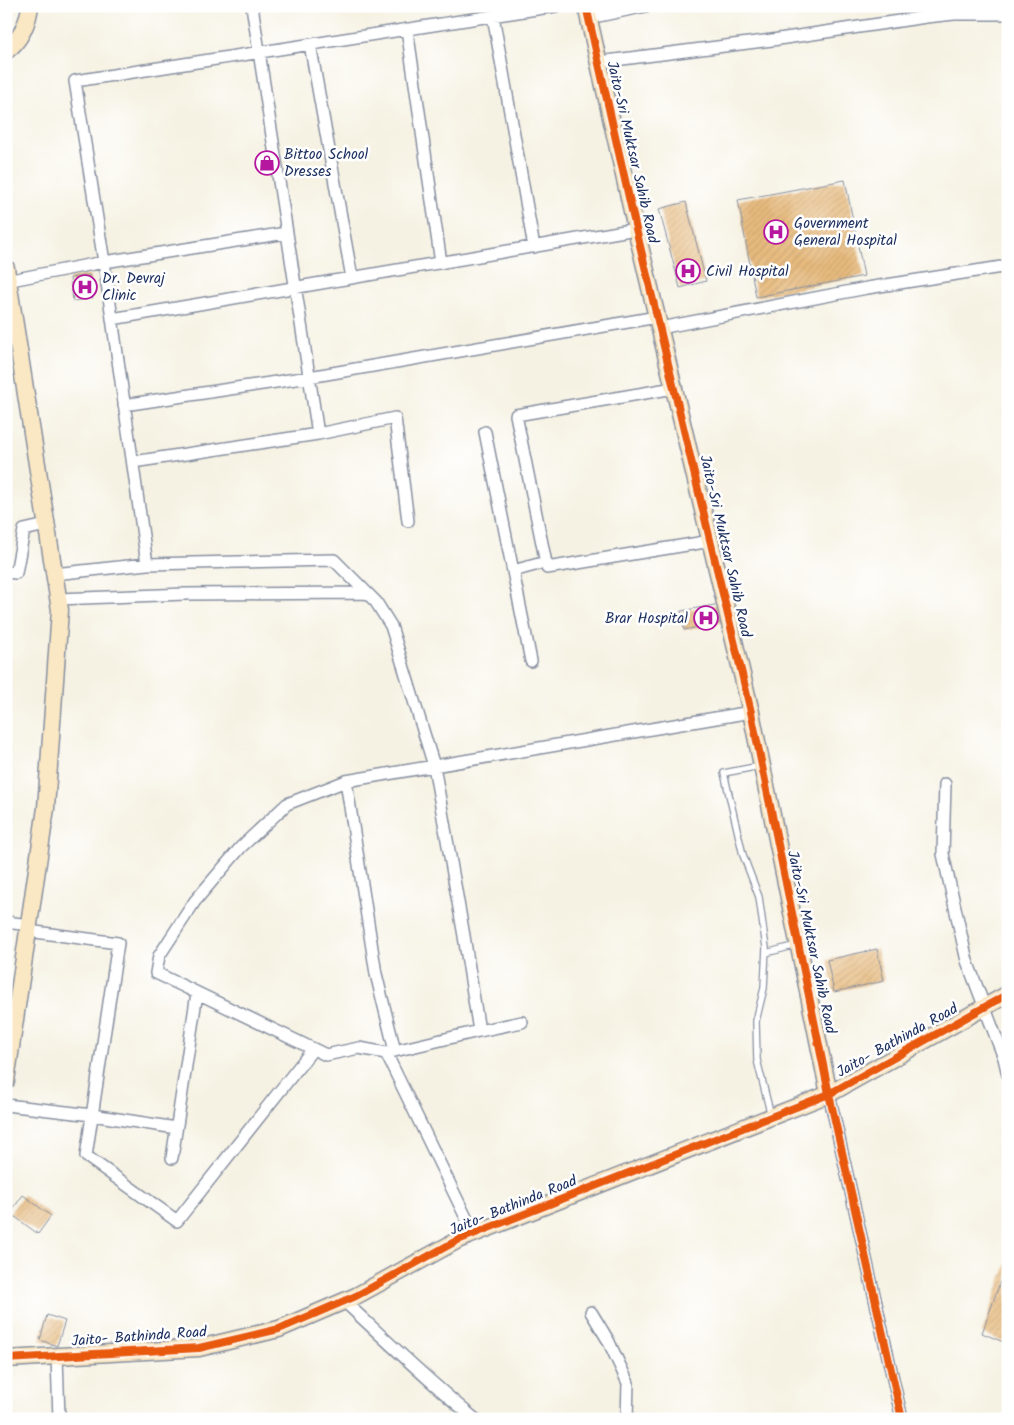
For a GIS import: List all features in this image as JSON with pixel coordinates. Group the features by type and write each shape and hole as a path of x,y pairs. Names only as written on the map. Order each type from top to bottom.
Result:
{"street":[{"path":"6,50 12,47 23,32 30,14 30,6"},
{"path":"252,6 318,434"},
{"path":"147,564 104,262 74,81 556,6"},
{"path":"588,12 646,6"},
{"name":"Jaito-Sri Muktsar Sahib Road","path":"588,12 636,229 751,712 829,1094"},
{"path":"599,62 772,40 926,16 1008,14"},
{"path":"493,16 534,247"},
{"path":"406,29 441,263"},
{"path":"310,44 352,278"},
{"path":"112,319 636,229"},
{"path":"6,1081 46,808 60,610 7,277 286,233"},
{"path":"124,405 659,323 1008,266"},
{"path":"674,388 516,415 547,568 711,540"},
{"path":"132,462 318,434 395,418 408,521"},
{"path":"485,432 530,661"},
{"path":"6,572 16,573 24,530 46,525"},
{"path":"54,574 147,564 334,560 376,602 391,626 434,766 479,1031"},
{"path":"513,571 546,562"},
{"path":"58,598 185,594 366,593"},
{"path":"522,1022 390,1052 359,1048 326,1055 156,973 159,956 195,901 241,847 287,804 346,781 751,712"},
{"path":"346,781 390,1052 474,1234"},
{"path":"945,784 943,854 967,961 1004,1058 1008,1075"},
{"path":"6,922 28,928 118,944 86,1156 177,1221 313,1049"},
{"path":"172,1158 197,993"},
{"name":"Jaito- Bathinda Road","path":"6,1359 199,1348 279,1329 344,1301 458,1240 829,1094 1008,994"},
{"path":"829,1094 902,1419"},
{"path":"6,1105 92,1115 176,1128"},
{"path":"344,1301 420,1370 437,1389 475,1419"},
{"path":"591,1312 608,1340 628,1382 627,1419"},
{"path":"56,1356 59,1419"}],"lane":[{"path":"762,766 724,773 743,855 759,897 766,953 764,988 756,1021 757,1060 771,1116"},
{"path":"766,953 799,945"}],"building":[{"path":"845,180 864,276 756,297 738,200"},
{"path":"686,202 706,281 680,288 659,209"},
{"path":"89,275 93,298 73,301 70,278"},
{"path":"720,604 724,622 684,630 681,611"},
{"path":"877,949 884,981 834,992 827,960"},
{"path":"23,1195 51,1216 38,1234 10,1213"},
{"path":"1008,1260 1008,1344 982,1333"},
{"path":"47,1315 65,1321 57,1346 40,1340"}],"cycle path":[{"path":"586,6 636,229 751,712 829,1094 902,1419"},
{"path":"6,1359 199,1348 279,1329 356,1296 458,1240 829,1094 1008,994"}],"place":[{"name":"Bittoo School Dresses","path":"267,163"},
{"name":"Government General Hospital","path":"776,232"},
{"name":"Civil Hospital","path":"688,271"},
{"name":"Dr. Devraj Clinic","path":"85,287"},
{"name":"Brar Hospital","path":"706,618"}]}
